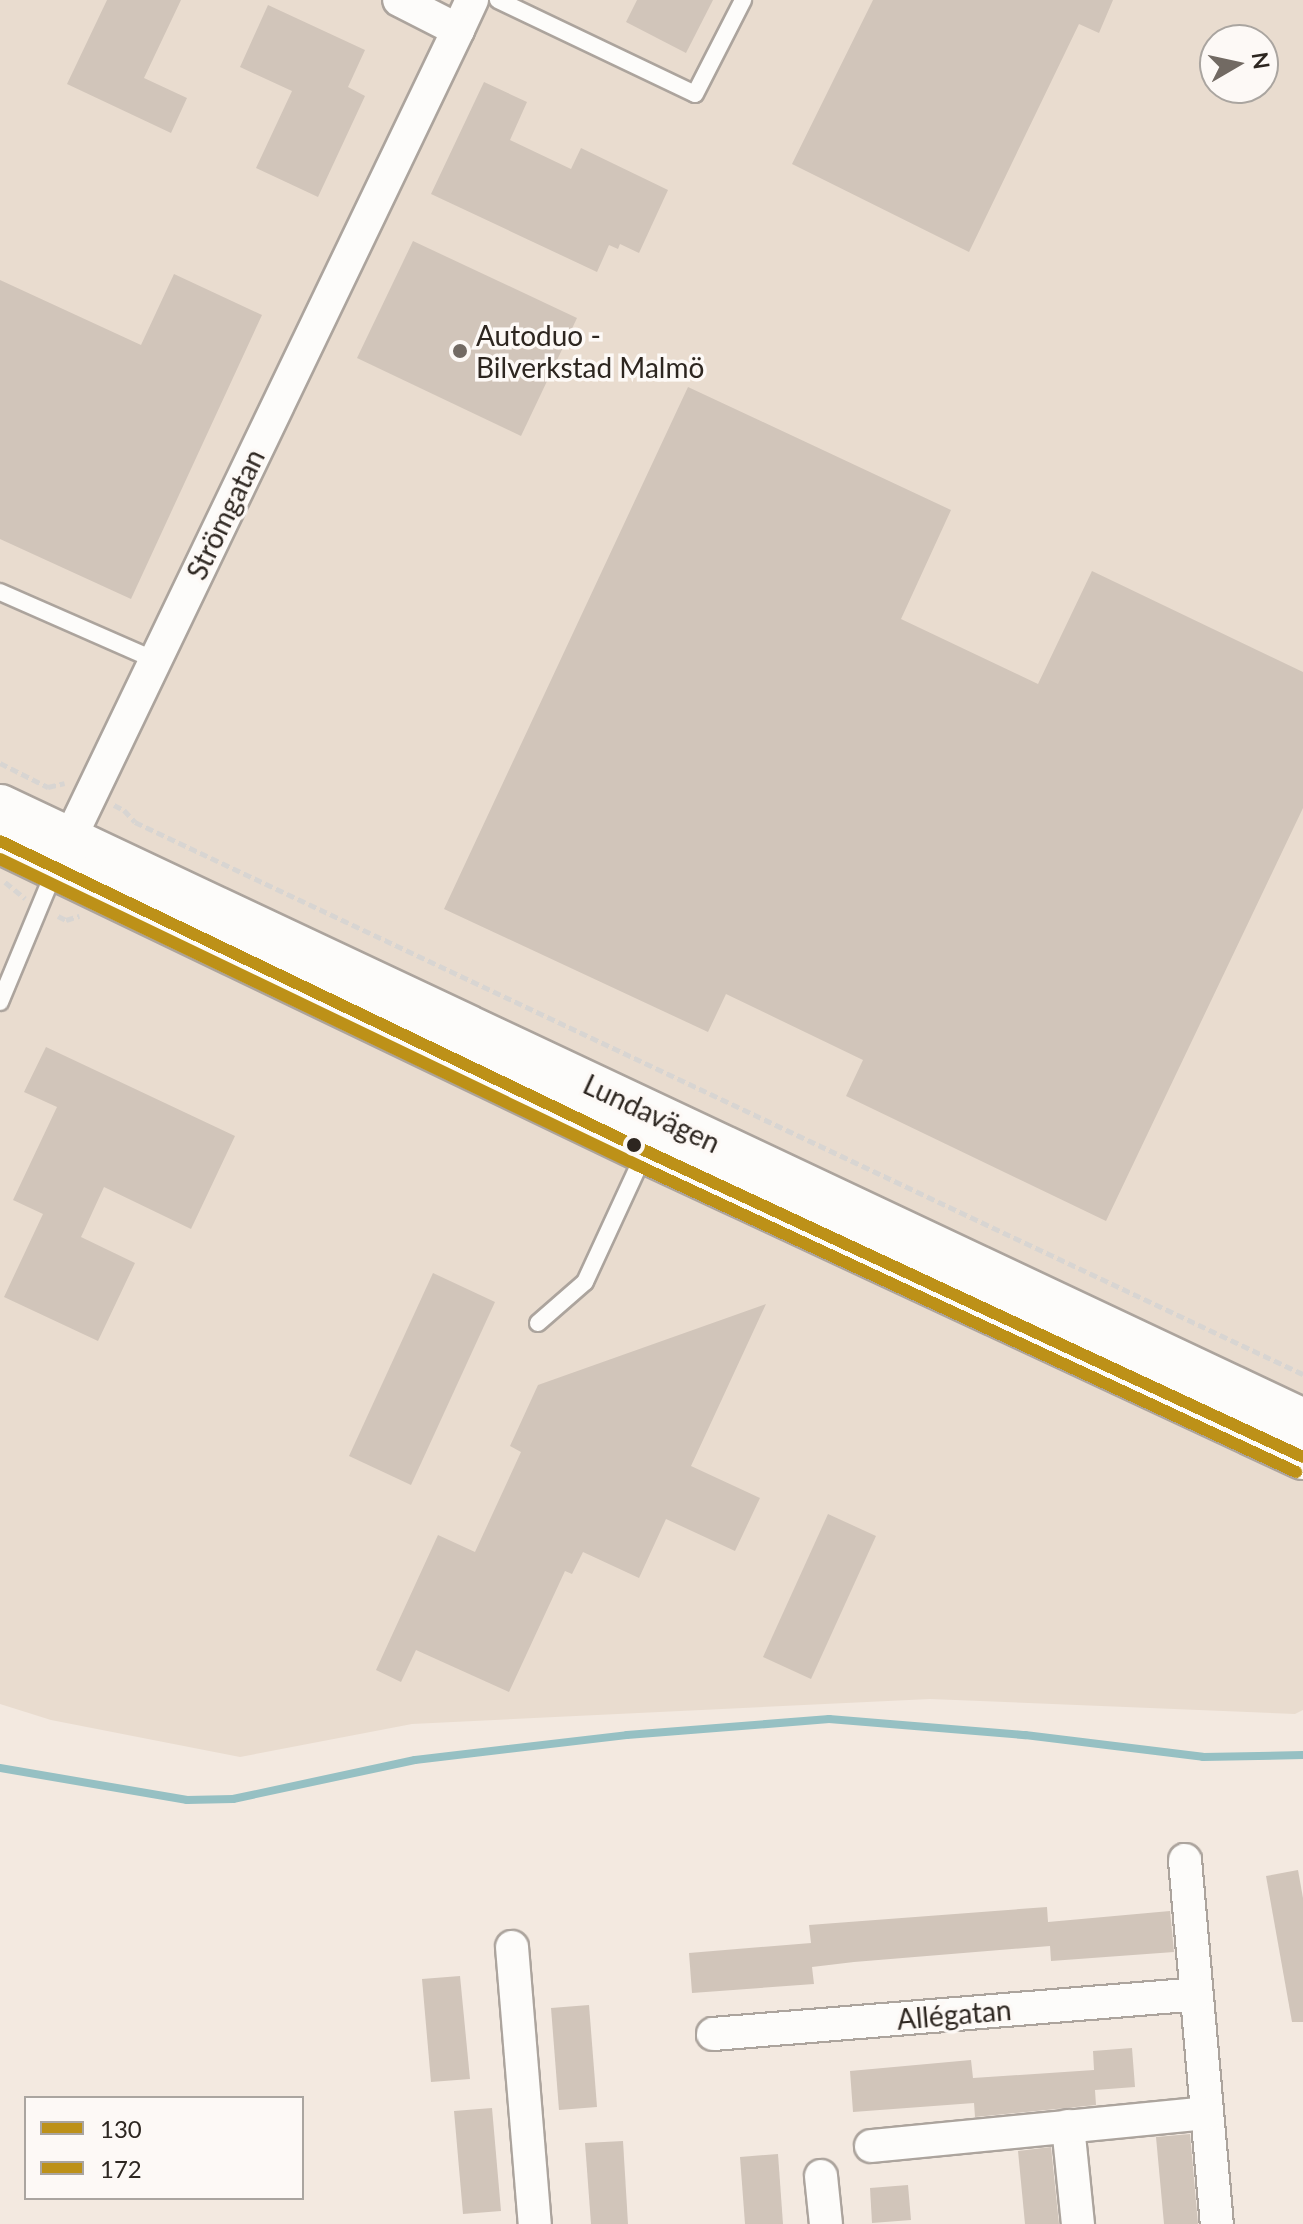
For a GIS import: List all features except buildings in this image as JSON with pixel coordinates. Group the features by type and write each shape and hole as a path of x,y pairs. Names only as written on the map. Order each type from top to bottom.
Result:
{"main road":[{"name":"Lundavägen","path":"0,807 62,854 653,1134 1303,1457"},
{"name":"Lundavägen","path":"0,841 62,854"},
{"name":"Lundavägen","path":"653,1134 1303,1421"}],"street":[{"path":"399,0 458,30"},
{"name":"Strömgatan","path":"62,854 472,0"},
{"path":"1185,1860 1217,2224"},
{"path":"512,1947 535,2224"},
{"name":"Allégatan","path":"713,2034 1195,1994"},
{"path":"871,2146 1205,2113"},
{"path":"1068,2126 1078,2224"},
{"path":"821,2176 826,2224"}],"lane":[{"path":"498,0 695,94 743,0"},
{"path":"0,592 155,660"},
{"name":"Strömgatan","path":"0,1002 37,905 62,854"},
{"path":"538,1323 585,1282 653,1134"}],"path":[{"path":"0,763 48,787 67,783 91,793 124,810 135,822 1303,1374"}],"shaded area":[{"path":"0,0 1303,0 1303,1710 1295,1714 930,1699 412,1724 240,1757 51,1720 0,1704"}],"waterway":[{"path":"0,1768 187,1800 233,1799 415,1760 627,1735 829,1719 1025,1735 1203,1757 1303,1755"}],"transit line":[{"name":"130","path":"0,841 646,1151 1303,1457"},
{"name":"172","path":"0,859 639,1166 1296,1472"}],"place":[{"name":"Autoduo - Bilverkstad Malmö","path":"460,351"}]}
